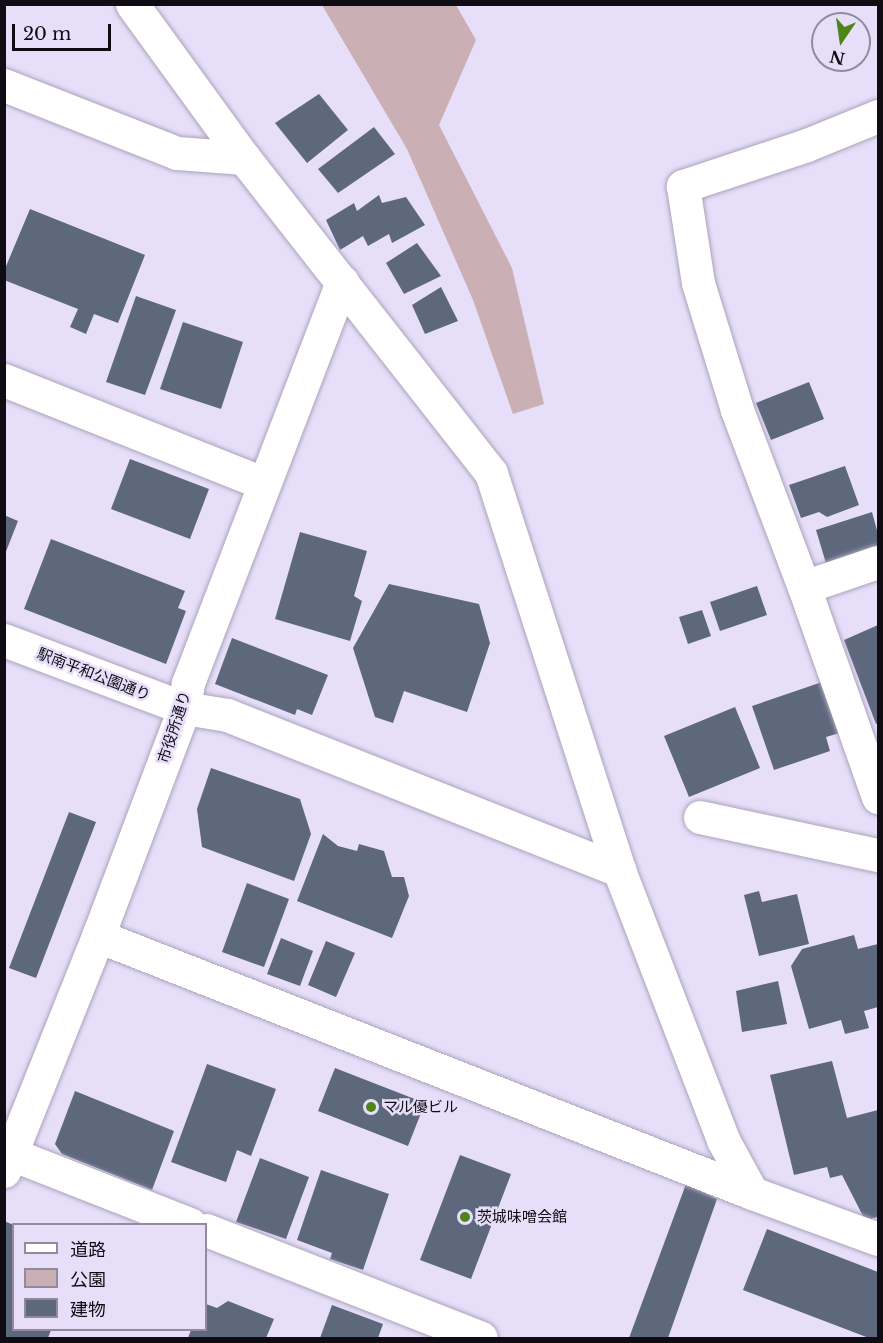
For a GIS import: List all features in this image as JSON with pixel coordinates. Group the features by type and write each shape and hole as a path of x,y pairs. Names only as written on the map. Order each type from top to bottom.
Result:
{"street":[{"path":"132,4 244,158 491,473 618,870 723,1140 752,1193"},
{"path":"4,85 177,153 244,158"},
{"path":"879,116 807,145 683,186 698,283 737,410 804,587 879,797"},
{"name":"市役所通り","path":"8,1163 98,936 183,708 188,683 342,281"},
{"path":"4,380 263,483"},
{"path":"804,587 879,562"},
{"name":"駅南平和公園通り","path":"4,640 183,708 227,715 618,870"},
{"path":"700,817 879,855"},
{"path":"98,936 752,1193 879,1239"},
{"path":"8,1163 187,1223"},
{"path":"207,1230 481,1338"}],"green space":[{"path":"322,5 456,5 476,40 439,125 512,268 544,404 513,414 473,300 407,149"}],"building":[{"path":"319,94 348,130 307,163 275,123"},
{"path":"374,127 395,154 338,193 318,169"},
{"path":"379,195 382,203 406,197 425,225 392,243 389,234 368,246 363,236 340,250 326,220 354,203 357,211"},
{"path":"30,209 145,255 118,323 94,314 86,334 70,327 78,309 4,280 4,271"},
{"path":"417,243 441,276 404,294 386,263"},
{"path":"441,287 458,321 425,334 412,305"},
{"path":"136,296 176,310 145,395 106,382"},
{"path":"183,322 243,342 221,409 160,389"},
{"path":"809,382 824,419 771,440 756,403"},
{"path":"130,459 209,489 190,539 111,509"},
{"path":"845,466 859,505 827,517 819,512 801,518 789,485"},
{"path":"872,512 878,534 878,555 828,570 816,530"},
{"path":"4,515 18,521 5,554 4,554"},
{"path":"300,532 367,551 354,596 362,601 350,641 275,619"},
{"path":"51,539 185,591 178,608 186,611 166,664 24,609"},
{"path":"389,584 479,604 490,643 467,712 404,691 393,723 375,717 353,648"},
{"path":"757,586 767,615 720,631 710,602"},
{"path":"702,610 711,636 688,644 679,617"},
{"path":"878,625 878,723 876,724 844,640"},
{"path":"232,638 328,675 312,715 297,709 295,715 215,684"},
{"path":"825,681 843,732 826,737 830,751 774,770 752,706"},
{"path":"735,707 760,768 689,797 664,736"},
{"path":"211,768 300,799 311,834 294,881 202,847 197,809"},
{"path":"69,812 96,822 36,978 9,968"},
{"path":"323,834 338,846 357,851 359,844 384,851 392,877 404,877 409,896 392,938 297,901"},
{"path":"247,883 289,899 264,967 222,952"},
{"path":"759,891 762,902 797,894 809,944 759,956 744,895"},
{"path":"854,935 858,949 878,944 878,1007 864,1011 869,1028 845,1034 841,1020 809,1029 791,966 802,949"},
{"path":"281,938 313,951 300,986 267,974"},
{"path":"326,941 355,953 336,997 308,985"},
{"path":"778,981 787,1024 742,1032 736,991"},
{"path":"832,1061 847,1118 878,1110 878,1217 865,1220 842,1175 830,1178 827,1167 794,1175 770,1075"},
{"path":"207,1064 276,1089 251,1156 237,1150 226,1182 171,1162"},
{"name":"マル優ビル","path":"335,1068 425,1103 408,1146 318,1111"},
{"path":"75,1091 174,1131 152,1190 62,1154 55,1144"},
{"name":"茨城味噌会館","path":"460,1155 511,1174 471,1279 420,1260"},
{"path":"260,1158 309,1177 286,1239 236,1222"},
{"path":"321,1170 389,1194 363,1270 330,1259 332,1253 297,1240"},
{"path":"686,1184 717,1199 668,1338 629,1338"},
{"path":"4,1221 12,1224 12,1331 51,1331 48,1338 4,1338"},
{"path":"767,1229 878,1272 878,1338 869,1338 743,1290"},
{"path":"228,1301 274,1319 266,1338 188,1338 191,1331 207,1331 207,1304 217,1308"},
{"path":"332,1305 383,1324 378,1338 320,1338"}],"place":[{"name":"マル優ビル","path":"371,1107"},
{"name":"茨城味噌会館","path":"465,1217"}]}
